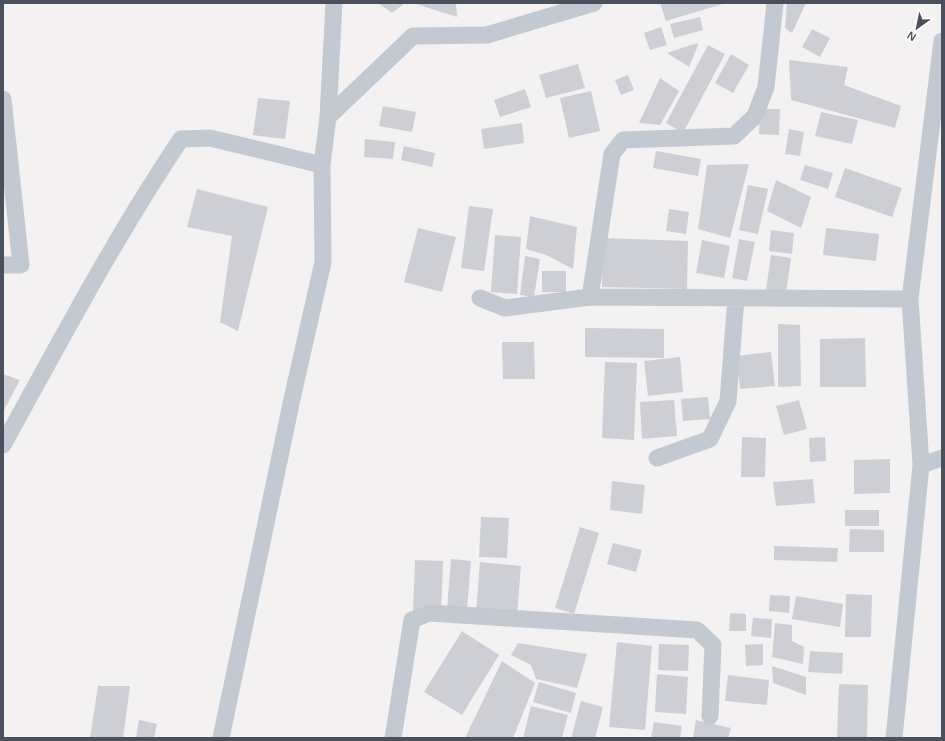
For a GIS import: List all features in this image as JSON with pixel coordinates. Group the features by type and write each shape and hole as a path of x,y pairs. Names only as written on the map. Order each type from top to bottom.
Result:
{"street":[{"path":"221,738 292,400 323,262 322,165 328,116 334,3"},
{"path":"328,116 413,36 487,35 594,3"},
{"path":"590,297 612,154 623,140 734,136 755,116 766,87 775,3"},
{"path":"894,738 921,464 910,299 942,41"},
{"path":"3,99 21,265 3,265"},
{"path":"3,444 78,308 160,170 181,139 210,138 322,165"},
{"path":"480,298 505,308 590,297 910,299"},
{"path":"657,458 710,439 728,401 736,298"},
{"path":"921,464 942,458"},
{"path":"393,738 412,620 429,613 697,630 713,645 710,716"}],"building":[{"path":"378,3 405,3 392,13"},
{"path":"413,3 456,3 457,17"},
{"path":"660,3 726,3 666,21"},
{"path":"787,3 806,3 792,33 785,28"},
{"path":"700,17 703,30 674,38 670,24"},
{"path":"661,27 667,45 650,50 644,33"},
{"path":"812,29 830,38 820,57 802,47"},
{"path":"697,43 698,45 689,67 667,53"},
{"path":"708,45 725,54 683,133 666,123"},
{"path":"731,54 749,65 733,93 715,83"},
{"path":"789,60 848,67 844,85 901,106 895,128 791,100"},
{"path":"578,64 585,88 546,98 539,75"},
{"path":"628,75 634,90 621,95 615,80"},
{"path":"660,78 679,91 660,125 639,123"},
{"path":"525,89 531,107 500,117 494,100"},
{"path":"591,91 600,131 569,138 560,98"},
{"path":"258,98 290,101 285,139 253,135"},
{"path":"383,106 416,112 412,132 379,126"},
{"path":"760,109 780,109 779,135 759,134"},
{"path":"821,112 858,120 852,144 815,136"},
{"path":"522,123 524,143 484,149 481,129"},
{"path":"789,129 804,132 800,156 785,154"},
{"path":"365,139 395,142 393,159 364,157"},
{"path":"404,146 435,153 432,167 401,160"},
{"path":"656,151 701,159 698,176 653,168"},
{"path":"749,164 730,238 698,229 707,165"},
{"path":"805,165 833,173 828,189 800,180"},
{"path":"845,168 902,188 892,217 835,197"},
{"path":"776,180 811,197 801,228 767,211"},
{"path":"748,185 768,189 758,234 739,230"},
{"path":"197,189 268,207 238,331 220,322 232,236 187,227"},
{"path":"469,206 493,209 484,271 461,268"},
{"path":"669,209 689,212 686,234 666,231"},
{"path":"530,216 577,227 573,269 546,255 526,249"},
{"path":"418,228 456,237 442,292 404,282"},
{"path":"826,228 879,234 876,261 823,255"},
{"path":"771,230 794,233 792,254 769,251"},
{"path":"495,235 521,237 517,294 491,292"},
{"path":"603,238 688,241 687,289 602,287"},
{"path":"739,239 755,242 747,281 732,278"},
{"path":"702,240 730,246 724,278 696,273"},
{"path":"771,255 791,258 786,293 766,290"},
{"path":"525,256 540,259 534,297 520,295"},
{"path":"542,271 566,271 566,292 542,292"},
{"path":"778,324 800,325 801,386 778,387"},
{"path":"585,328 664,329 664,358 585,357"},
{"path":"865,338 866,387 820,387 820,339"},
{"path":"502,342 534,342 535,379 503,379"},
{"path":"771,352 775,386 740,389 737,356"},
{"path":"680,357 683,392 648,396 644,361"},
{"path":"605,362 637,363 634,440 602,438"},
{"path":"3,374 20,380 3,412"},
{"path":"708,397 710,419 683,421 681,399"},
{"path":"674,400 677,436 642,439 640,402"},
{"path":"799,400 807,429 784,435 776,406"},
{"path":"742,437 766,438 765,477 741,477"},
{"path":"825,437 826,461 810,462 809,438"},
{"path":"890,459 890,493 854,494 854,460"},
{"path":"813,479 815,503 776,506 773,482"},
{"path":"612,481 645,485 642,514 610,510"},
{"path":"845,510 879,510 879,526 845,526"},
{"path":"481,517 509,518 507,558 479,557"},
{"path":"580,527 599,533 574,614 555,608"},
{"path":"850,529 884,530 884,552 849,552"},
{"path":"613,543 642,550 636,572 607,564"},
{"path":"774,546 838,548 837,562 774,560"},
{"path":"451,559 471,561 467,610 447,609"},
{"path":"415,560 443,561 441,613 413,611"},
{"path":"480,562 521,566 517,615 476,611"},
{"path":"846,594 872,595 871,637 845,637"},
{"path":"770,595 790,596 789,613 769,611"},
{"path":"796,596 843,604 840,627 792,619"},
{"path":"730,613 746,614 746,631 729,631"},
{"path":"753,618 772,619 771,638 751,636"},
{"path":"775,623 792,625 792,641 804,647 803,664 772,657"},
{"path":"462,631 499,655 462,715 424,692"},
{"path":"617,642 652,646 645,730 609,727"},
{"path":"518,643 587,654 577,688 536,679 531,665 511,655"},
{"path":"659,644 689,645 688,671 658,670"},
{"path":"763,644 763,665 746,666 745,645"},
{"path":"810,651 843,653 842,674 808,672"},
{"path":"502,661 535,683 513,738 465,738"},
{"path":"772,666 806,677 806,695 773,683"},
{"path":"657,674 688,677 686,714 655,712"},
{"path":"728,675 769,680 767,705 725,701"},
{"path":"539,682 576,693 571,713 533,702"},
{"path":"839,684 868,685 867,738 837,738"},
{"path":"98,686 130,686 123,738 90,738"},
{"path":"581,701 603,707 595,738 571,738"},
{"path":"531,706 568,715 562,738 523,738"},
{"path":"139,720 157,724 154,738 136,738"},
{"path":"696,720 731,728 728,738 693,738"},
{"path":"654,722 682,726 680,738 651,738"}]}
